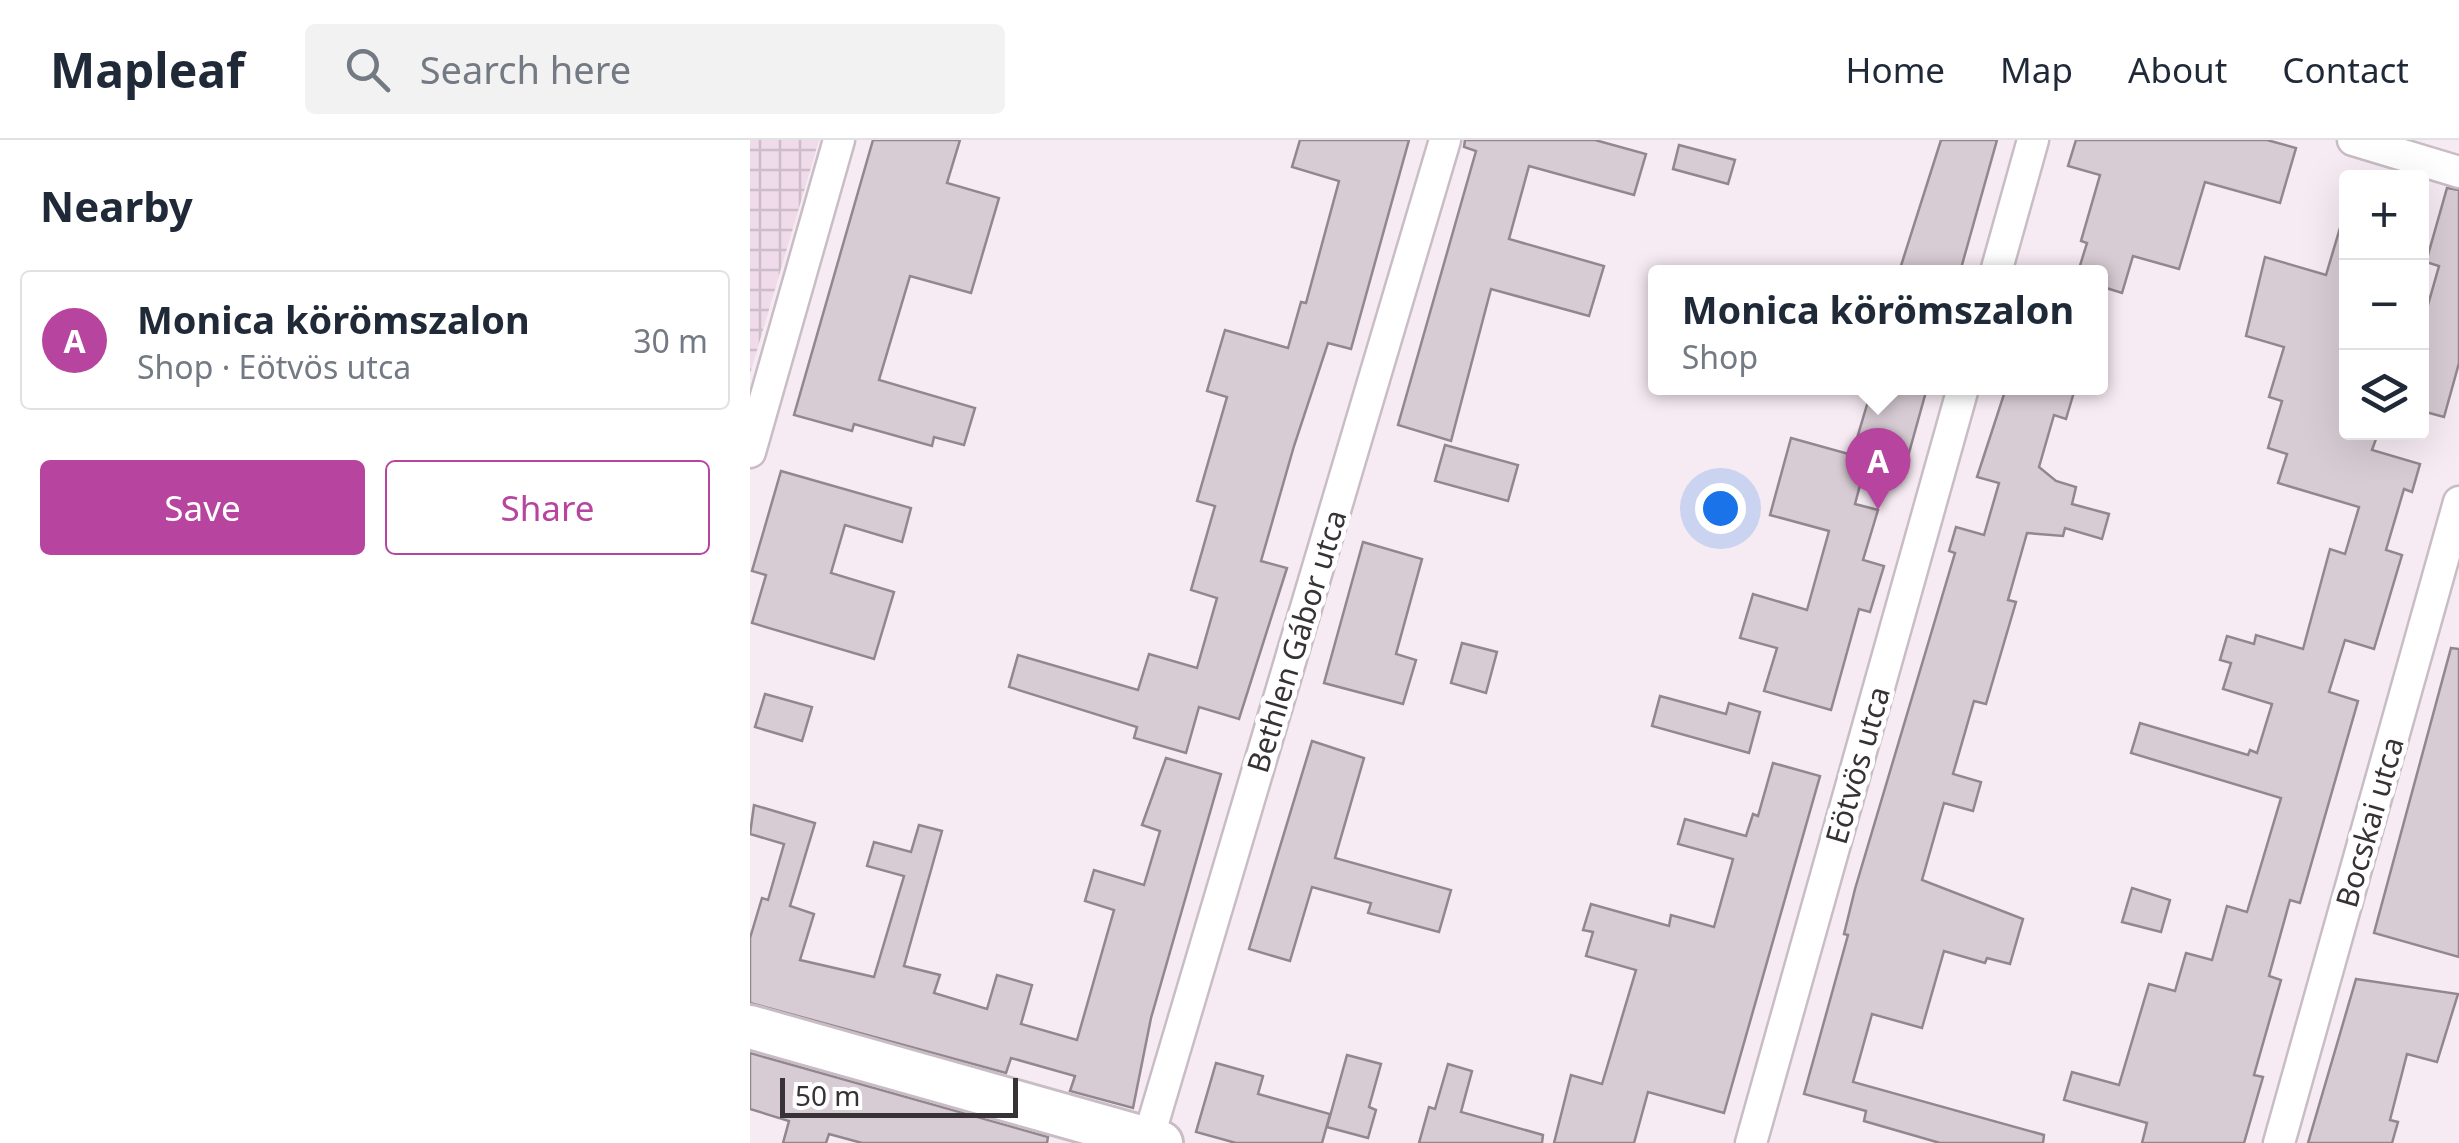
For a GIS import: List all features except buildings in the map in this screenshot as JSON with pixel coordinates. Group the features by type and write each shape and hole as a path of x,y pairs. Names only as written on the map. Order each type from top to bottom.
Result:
{"street":[{"path":"750,452 839,140"},
{"name":"Bethlen Gábor utca","path":"1152,1142 1445,140"},
{"path":"1998,265 2033,140"},
{"path":"2353,140 2459,172"},
{"name":"Eötvös utca","path":"1751,1143 1962,395"},
{"name":"Bocskai utca","path":"2279,1143 2459,502"},
{"path":"750,1027 1152,1142"}],"shaded area":[{"path":"750,140 819,140 750,374"}],"place":[{"name":"Monica körömszalon","path":"1878,510"}]}
